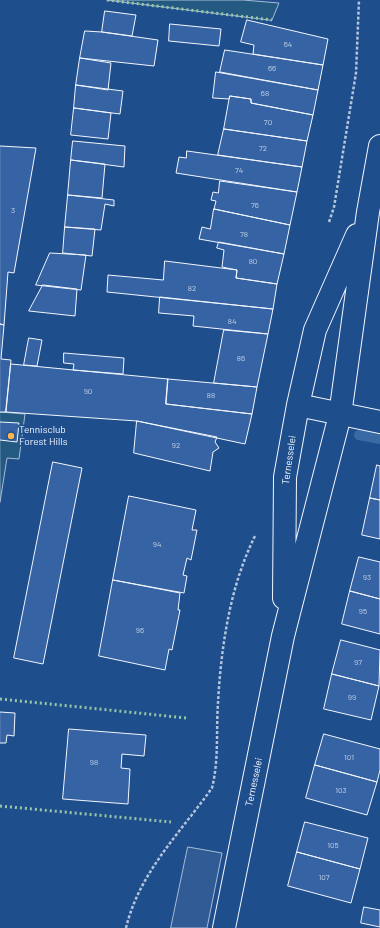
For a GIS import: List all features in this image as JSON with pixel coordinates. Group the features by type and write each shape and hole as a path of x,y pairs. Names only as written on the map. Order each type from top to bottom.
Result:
{"street":[{"name":"Ternesselei","path":"224,928 283,636 340,415 368,212 380,146"},
{"name":"Ternesselei","path":"283,636 284,477 298,405 315,330 368,212"},
{"path":"298,405 340,415 380,422"}],"shaded area":[{"path":"107,0 243,0 279,3 272,20"},
{"name":"Tennisclub Forest Hills","path":"0,412 25,414 19,459 7,458 0,502"},
{"path":"188,847 222,853 207,928 171,928"}],"building":[{"path":"105,11 136,15 132,36 102,32"},
{"path":"247,20 328,39 323,65 253,54 254,45 241,42"},
{"path":"170,24 221,29 219,46 169,41"},
{"path":"85,31 158,40 154,66 80,58"},
{"path":"225,50 323,65 318,90 220,72"},
{"path":"80,58 111,63 108,90 76,85"},
{"path":"216,72 318,90 313,115 251,103 251,99 230,96 229,99 213,98"},
{"path":"76,85 123,91 120,114 74,108"},
{"path":"230,96 251,99 251,103 313,115 307,141 224,129"},
{"path":"74,108 111,113 108,139 71,135"},
{"path":"224,129 307,141 302,167 218,155"},
{"path":"73,141 125,146 124,167 71,160"},
{"path":"0,146 36,148 14,273 8,272 4,325 0,324"},
{"path":"187,151 302,167 297,192 176,173 179,157 186,158"},
{"path":"71,160 105,164 102,198 68,195"},
{"path":"220,181 297,192 290,225 214,209 216,201 211,200 213,192 218,193"},
{"path":"68,195 114,200 114,206 105,204 101,230 65,227"},
{"path":"214,209 290,225 284,254 199,239 202,227 210,229"},
{"path":"65,227 95,229 92,256 63,253"},
{"path":"219,242 284,254 277,284 236,278 237,270 222,267 224,250 217,248"},
{"path":"50,253 86,255 81,290 36,285"},
{"path":"165,261 237,270 236,278 277,284 273,309 107,292 108,275 163,280"},
{"path":"43,285 77,289 75,316 29,311"},
{"path":"160,297 273,309 268,334 193,326 194,316 159,313"},
{"path":"0,324 4,325 1,359 11,360 6,412 0,412"},
{"path":"224,330 268,334 257,387 214,383"},
{"path":"29,338 42,340 37,366 24,365"},
{"path":"64,353 124,358 123,374 73,370 74,364 64,363"},
{"path":"11,364 168,379 166,404 252,414 245,444 137,421 6,412"},
{"path":"168,379 257,387 252,414 166,404"},
{"path":"137,421 217,437 215,442 219,448 213,452 210,471 134,453"},
{"path":"0,422 19,423 17,442 0,440"},
{"path":"53,462 82,468 43,664 14,658"},
{"path":"377,465 380,466 380,500 370,498"},
{"path":"129,496 196,510 192,530 197,530 191,560 187,558 183,575 187,576 184,593 113,580"},
{"path":"370,498 380,500 380,539 362,535"},
{"path":"359,557 380,562 380,599 350,591"},
{"path":"113,580 180,593 178,610 180,610 172,650 169,649 165,670 99,656"},
{"path":"350,591 380,599 380,634 342,624"},
{"path":"341,640 380,650 379,686 332,674"},
{"path":"332,674 379,686 371,720 324,709"},
{"path":"0,712 15,713 14,736 7,735 6,743 0,743"},
{"path":"69,729 146,735 144,756 122,754 121,768 130,769 128,804 63,799"},
{"path":"324,734 380,749 380,770 377,782 315,765"},
{"path":"315,765 377,782 367,815 306,798"},
{"path":"305,822 368,838 360,869 297,852"},
{"path":"297,852 360,869 351,903 288,886"},
{"path":"364,907 380,910 380,927 361,923"}],"waterway":[{"path":"359,435 380,439"}],"hedge":[{"path":"107,0 272,20"},
{"path":"0,699 187,718"},
{"path":"0,806 171,822"}],"place":[{"name":"Tennisclub Forest Hills","path":"11,436"}]}
